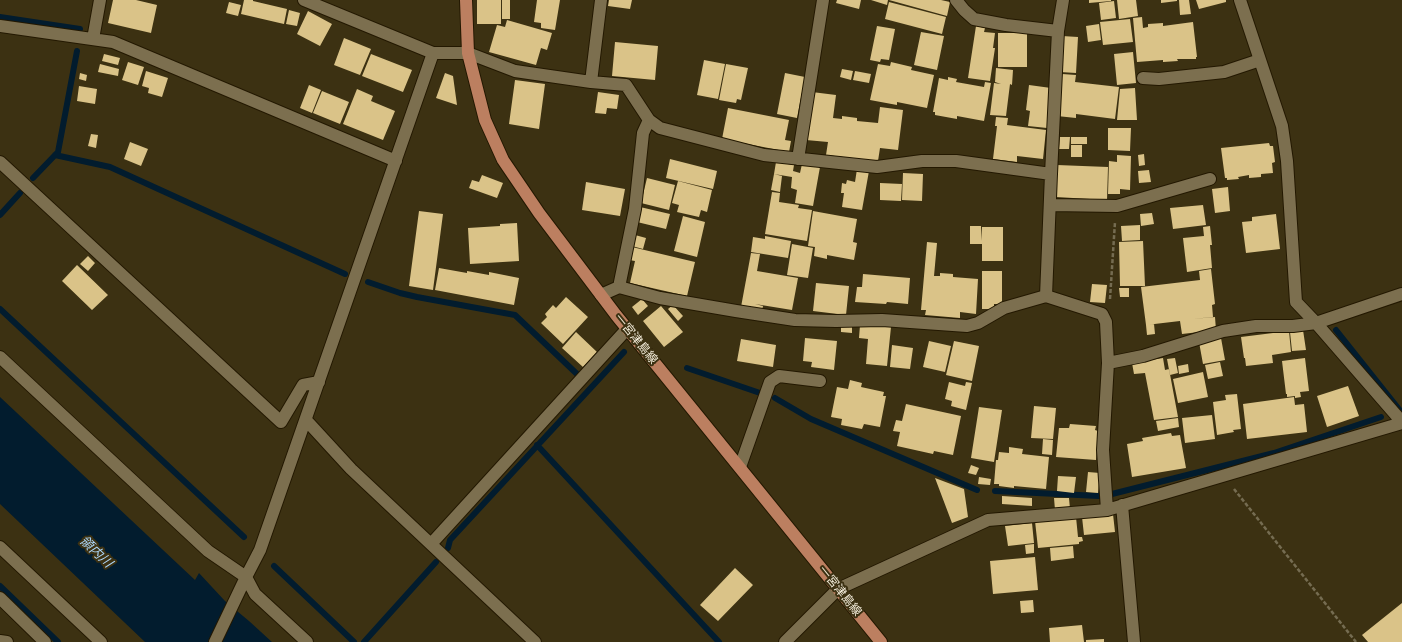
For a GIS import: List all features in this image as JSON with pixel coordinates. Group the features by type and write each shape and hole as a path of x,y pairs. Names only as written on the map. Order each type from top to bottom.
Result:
{"main road":[{"name":"一宮津島線","path":"466,0 468,52 485,120 503,160 539,213 627,329 881,642"}],"street":[{"path":"94,39 100,0"},
{"path":"304,0 433,53 468,52 515,72 626,85 649,120 660,128 764,155 877,167 922,161 956,161 1051,174"},
{"path":"591,82 601,0"},
{"path":"798,159 823,0"},
{"path":"956,0 974,19 1006,25 1058,31"},
{"path":"1046,296 1058,31 1062,0"},
{"path":"785,642 838,588 988,520 1107,510 1402,423 1316,323 1296,302 1287,161 1282,126 1240,0"},
{"path":"0,26 113,42 396,161"},
{"path":"216,642 240,589 260,550 433,53"},
{"path":"1143,78 1159,79 1224,72 1260,60"},
{"path":"619,286 634,209 643,133 649,120"},
{"path":"0,162 281,422 303,385 319,382"},
{"path":"1050,205 1117,206 1210,179"},
{"path":"601,295 619,286 660,298 795,320 882,320 967,326 978,323 1004,308 1046,296 1102,314 1106,322 1108,362 1102,450 1107,510"},
{"path":"1108,362 1143,356 1223,331 1256,326 1293,326 1316,323 1402,294"},
{"path":"431,544 627,329"},
{"path":"0,357 208,551 246,577 255,594 307,642"},
{"path":"740,467 770,382 779,376 820,381"},
{"path":"306,420 351,468 535,642"},
{"path":"1122,505 1134,642"},
{"path":"0,547 101,642"},
{"path":"0,598 46,642"},
{"path":"0,641 7,642"}],"path":[{"path":"1106,322 1110,312 1117,206"},
{"path":"1223,476 1356,642"}],"water":[{"name":"領内川","path":"0,397 195,580 199,573 225,601 272,642 145,642 0,504"}],"building":[{"path":"113,0 136,0 157,5 151,33 108,23"},
{"path":"244,0 253,0 287,9 284,24 241,14"},
{"path":"477,0 501,0 501,24 477,24"},
{"path":"502,0 510,0 510,19 502,19"},
{"path":"537,0 560,0 555,30 541,28 541,23 534,22"},
{"path":"609,0 632,0 630,9 608,6"},
{"path":"837,0 861,0 859,9 836,3"},
{"path":"871,0 888,0 887,5"},
{"path":"889,0 941,0 950,2 947,16"},
{"path":"1089,0 1111,0 1111,1 1089,3"},
{"path":"1117,0 1136,0 1138,16 1119,19"},
{"path":"1161,0 1177,0 1177,1 1161,3"},
{"path":"1179,0 1189,0 1191,14 1180,15"},
{"path":"1196,0 1226,0 1226,2 1199,9"},
{"path":"1114,1 1116,18 1101,20 1099,3"},
{"path":"229,2 241,5 238,16 226,13"},
{"path":"889,2 946,17 942,34 885,19"},
{"path":"289,10 300,13 297,26 286,24"},
{"path":"308,11 332,24 320,46 297,34"},
{"path":"1142,17 1143,28 1148,27 1148,24 1163,23 1163,26 1193,22 1196,59 1177,59 1178,61 1163,62 1163,60 1137,62 1133,18"},
{"path":"1130,19 1133,42 1103,45 1100,22"},
{"path":"507,20 552,33 547,50 541,48 536,65 489,52 497,25 505,27"},
{"path":"1099,24 1101,40 1088,42 1086,26"},
{"path":"877,26 895,29 889,60 881,59 880,62 870,60"},
{"path":"976,26 985,28 984,32 995,33 993,48 995,48 990,81 968,78"},
{"path":"921,32 944,36 937,70 914,65"},
{"path":"998,33 1027,33 1027,67 998,67"},
{"path":"1062,36 1078,37 1076,73 1060,72"},
{"path":"344,38 371,49 360,75 334,65"},
{"path":"615,42 658,46 655,80 612,76"},
{"path":"1133,52 1136,83 1117,85 1114,54"},
{"path":"104,54 120,58 118,65 102,61"},
{"path":"371,54 412,70 403,92 362,76"},
{"path":"704,60 725,64 718,99 697,95"},
{"path":"128,62 144,67 138,85 122,80"},
{"path":"891,62 912,67 911,70 934,75 927,108 897,102 897,105 870,100 878,64 890,66"},
{"path":"100,64 119,69 118,76 98,72"},
{"path":"726,64 748,68 741,100 737,99 736,103 719,100"},
{"path":"996,68 1013,70 1012,85 1010,84 1006,116 990,115 994,83 1001,84 995,82"},
{"path":"842,69 853,71 851,80 840,77"},
{"path":"146,71 168,78 162,97 148,93 149,88 142,86"},
{"path":"855,71 871,74 869,83 853,80"},
{"path":"80,73 87,75 86,81 79,79"},
{"path":"445,73 453,76 457,105 436,98"},
{"path":"785,73 805,77 797,118 777,114"},
{"path":"1062,74 1076,75 1075,82 1119,87 1115,119 1076,114 1076,118 1057,116"},
{"path":"948,77 957,79 956,82 984,87 985,82 991,83 984,121 957,116 957,119 935,115 935,112 933,112 939,78 948,80"},
{"path":"515,80 545,84 539,129 509,124"},
{"path":"309,85 321,90 312,113 300,108"},
{"path":"1029,85 1051,88 1047,128 1028,126 1030,111 1026,110"},
{"path":"79,86 97,89 95,104 77,101"},
{"path":"1135,88 1137,120 1117,120 1120,89"},
{"path":"357,89 373,96 371,101 395,111 383,140 343,124"},
{"path":"322,91 349,102 340,124 313,113"},
{"path":"598,92 619,95 617,109 607,108 606,114 595,113"},
{"path":"812,92 836,95 833,118 842,119 842,116 857,118 857,121 878,123 880,107 903,110 898,150 880,148 878,161 826,155 828,142 806,140"},
{"path":"728,108 789,120 785,140 791,141 789,152 722,139"},
{"path":"996,117 1008,118 1007,125 1046,130 1043,159 1017,156 1017,162 993,159 997,126 995,126"},
{"path":"1108,128 1131,128 1130,151 1108,150"},
{"path":"91,134 98,135 96,148 88,146"},
{"path":"1060,137 1070,137 1069,149 1059,149"},
{"path":"1071,137 1087,137 1087,144 1071,144"},
{"path":"130,142 148,149 141,166 124,159"},
{"path":"1269,143 1270,146 1273,146 1275,162 1272,163 1273,173 1261,174 1261,177 1249,178 1249,175 1238,177 1239,179 1227,180 1227,178 1225,178 1221,148"},
{"path":"1071,145 1082,145 1082,157 1071,157"},
{"path":"1144,154 1145,165 1139,166 1138,155"},
{"path":"1117,155 1131,156 1130,190 1120,189 1120,194 1108,194 1109,161 1117,162"},
{"path":"670,159 717,171 713,189 666,178"},
{"path":"776,162 794,165 793,171 800,173 802,164 820,167 813,206 795,203 797,190 791,188 792,177 774,174"},
{"path":"1057,165 1108,167 1107,200 1056,197"},
{"path":"857,169 869,171 862,210 842,207 844,193 841,193 842,183 846,184 847,180 855,182"},
{"path":"1149,170 1151,182 1139,183 1138,171"},
{"path":"903,173 923,174 922,201 902,200"},
{"path":"774,174 782,176 780,192 771,190"},
{"path":"482,175 503,183 497,198 469,188 472,180 479,182"},
{"path":"647,178 675,185 669,210 641,203"},
{"path":"678,181 712,190 707,212 701,210 699,217 677,212 679,205 672,203"},
{"path":"586,182 625,189 620,216 582,210"},
{"path":"880,183 902,184 901,201 880,200"},
{"path":"1228,187 1230,211 1215,213 1212,189"},
{"path":"772,192 780,193 779,202 799,205 798,208 812,210 807,241 765,234"},
{"path":"1203,205 1206,225 1173,229 1170,208"},
{"path":"640,207 670,214 666,229 637,222"},
{"path":"419,211 443,214 433,290 409,286"},
{"path":"813,211 857,219 853,242 857,243 854,260 827,255 827,259 814,256 815,247 808,246"},
{"path":"1152,213 1154,224 1141,226 1140,214"},
{"path":"1276,214 1280,249 1246,253 1242,222 1252,221 1252,217"},
{"path":"683,216 705,222 697,257 674,251"},
{"path":"517,223 519,261 470,264 468,228 500,226 500,224"},
{"path":"1140,225 1140,240 1122,241 1121,226"},
{"path":"970,226 981,226 981,241 982,227 1003,227 1003,261 982,261 982,244 970,244"},
{"path":"1210,226 1212,268 1187,272 1183,238 1204,236 1203,227"},
{"path":"635,235 646,238 643,249 632,246"},
{"path":"765,236 791,241 788,258 751,252 753,237 765,239"},
{"path":"1143,241 1145,286 1120,286 1119,242"},
{"path":"927,242 937,243 934,276 940,276 940,273 953,274 953,277 978,279 976,314 960,312 960,318 925,315 926,310 921,310"},
{"path":"792,244 813,248 808,278 787,275"},
{"path":"632,247 695,262 687,296 630,283 635,261 629,260"},
{"path":"751,253 760,254 757,271 798,278 792,310 755,304 763,306 762,311 741,307"},
{"path":"88,256 95,263 88,271 80,264"},
{"path":"77,265 108,295 92,310 62,281"},
{"path":"439,268 489,275 489,272 519,278 514,305 435,290"},
{"path":"1211,269 1215,304 1212,305 1213,317 1192,319 1215,317 1216,330 1182,334 1180,321 1146,325 1141,287 1200,280 1199,271"},
{"path":"982,271 1002,271 1002,304 994,304 994,309 982,309"},
{"path":"863,274 910,278 908,304 887,302 886,304 855,302 857,287 862,287"},
{"path":"816,283 849,286 846,315 813,311"},
{"path":"1092,284 1107,285 1105,303 1090,302"},
{"path":"1119,288 1129,288 1129,297 1120,297"},
{"path":"566,297 588,317 563,344 541,323 547,317 545,314 553,305 556,308"},
{"path":"642,299 648,306 638,315 632,307"},
{"path":"673,305 683,316 678,321 668,309"},
{"path":"661,306 683,332 664,347 643,321"},
{"path":"841,324 852,324 852,333 841,332"},
{"path":"1154,324 1155,334 1147,335 1146,325"},
{"path":"860,325 891,327 887,366 866,364 868,339 859,338"},
{"path":"1303,330 1306,350 1292,351 1290,332"},
{"path":"1289,331 1291,352 1272,355 1273,363 1246,366 1241,337"},
{"path":"576,332 597,352 583,367 562,348"},
{"path":"805,338 837,341 834,370 811,367 812,362 803,361"},
{"path":"1221,338 1225,360 1203,364 1199,342"},
{"path":"741,339 776,345 773,367 737,361"},
{"path":"929,341 951,346 945,372 923,367"},
{"path":"954,341 979,346 972,381 946,375"},
{"path":"892,345 913,348 910,369 890,367"},
{"path":"1163,358 1165,370 1169,369 1178,417 1154,420 1145,373 1134,374 1132,363"},
{"path":"1175,358 1178,373 1170,375 1167,359"},
{"path":"1305,358 1309,391 1300,392 1301,397 1287,397 1282,361"},
{"path":"1220,362 1223,376 1208,379 1205,365"},
{"path":"1188,364 1189,372 1179,374 1178,366"},
{"path":"1203,372 1208,397 1178,403 1173,379"},
{"path":"850,380 862,383 861,387 884,392 883,396 886,396 880,427 864,424 862,429 841,425 842,419 831,417 837,387 848,389"},
{"path":"949,382 965,386 966,382 972,383 966,410 951,406 952,401 945,399"},
{"path":"1348,386 1359,416 1327,427 1317,396"},
{"path":"1237,394 1241,429 1233,430 1234,432 1217,435 1213,402 1226,400 1225,395"},
{"path":"1294,397 1295,405 1304,404 1307,432 1247,439 1243,404"},
{"path":"906,404 961,416 953,455 934,451 933,454 897,446 900,432 893,431 896,420 902,421"},
{"path":"1034,406 1056,408 1053,439 1031,438"},
{"path":"979,407 1002,410 994,462 971,458"},
{"path":"1212,415 1215,439 1185,443 1182,418"},
{"path":"1178,418 1179,427 1158,431 1156,421"},
{"path":"1070,424 1096,426 1095,430 1098,431 1096,460 1056,457 1059,428 1069,428"},
{"path":"1171,433 1172,436 1180,435 1186,468 1132,477 1127,444 1143,441 1142,438"},
{"path":"1043,439 1053,440 1052,455 1042,454"},
{"path":"1009,447 1023,449 1022,454 1049,457 1046,489 1014,486 1014,488 994,484 996,460 998,460 999,452 1009,453"},
{"path":"971,465 979,468 976,475 968,473"},
{"path":"1088,472 1100,473 1098,493 1086,492"},
{"path":"1058,476 1076,477 1074,493 1057,491"},
{"path":"979,477 991,479 990,485 978,484"},
{"path":"935,478 964,489 968,517 952,523"},
{"path":"1002,496 1032,498 1032,506 1002,504"},
{"path":"1054,498 1069,498 1070,509 1055,510"},
{"path":"1113,514 1115,532 1084,535 1082,517"},
{"path":"1076,517 1078,537 1082,537 1083,541 1079,542 1079,544 1038,548 1035,521"},
{"path":"1032,523 1034,543 1008,546 1005,526"},
{"path":"1034,544 1034,553 1026,554 1025,545"},
{"path":"1073,546 1074,558 1051,561 1050,548"},
{"path":"1035,557 1038,590 993,594 990,561"},
{"path":"735,568 753,585 718,621 700,605"},
{"path":"1033,600 1034,612 1021,613 1020,601"},
{"path":"1402,603 1402,642 1368,642 1362,635"},
{"path":"1082,625 1084,642 1050,642 1049,628"},
{"path":"1104,639 1104,642 1086,642 1086,640"}],"waterway":[{"path":"0,17 80,29"},
{"path":"33,178 58,152 77,51"},
{"path":"55,155 110,167 345,274"},
{"path":"0,215 20,193"},
{"path":"368,282 417,297 515,315 577,374"},
{"path":"0,309 244,537"},
{"path":"1336,330 1402,413"},
{"path":"448,548 450,540 624,352"},
{"path":"687,368 760,393"},
{"path":"775,398 811,419 977,490"},
{"path":"1112,494 1274,453 1381,417"},
{"path":"537,445 719,642"},
{"path":"995,491 1099,496"},
{"path":"364,642 436,562"},
{"path":"274,566 354,642"},
{"path":"0,586 58,642"}]}
